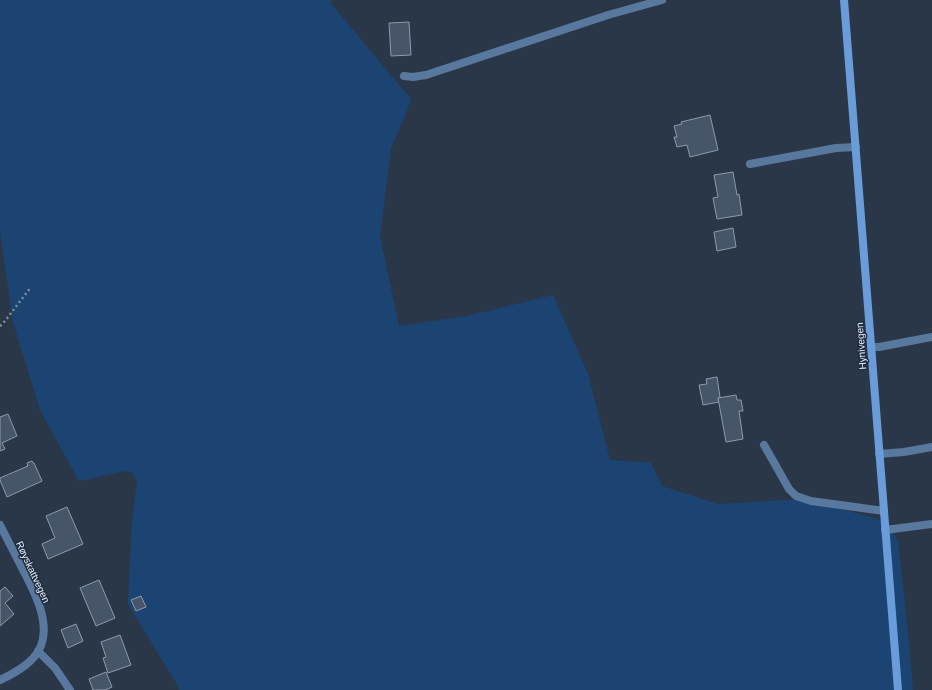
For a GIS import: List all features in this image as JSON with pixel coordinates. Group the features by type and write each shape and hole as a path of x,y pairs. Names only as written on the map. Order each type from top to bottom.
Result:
{"main road":[{"name":"Hynivegen","path":"844,0 898,690"}],"street":[{"path":"404,76 426,74 608,15 662,0"},
{"path":"750,164 836,148 856,147"},
{"path":"871,347 879,347 932,337"},
{"path":"764,445 789,489 796,496 811,501 884,511"},
{"path":"879,454 904,452 932,447"},
{"path":"885,530 932,524"},
{"name":"Røyskattvegen","path":"0,525 33,591 40,610 44,634 38,651 30,661 19,670 0,680"},
{"path":"38,651 55,668 70,690"}],"path":[{"path":"0,326 31,287"}],"shaded area":[{"path":"0,0 332,0 330,2 411,99 391,148 380,236 399,326 467,316 553,295 588,374 610,460 651,463 662,486 718,504 806,499 884,521 898,540 913,690 179,690 128,604 132,522 137,480 133,473 125,471 79,481 40,410 13,322 0,232"}],"building":[{"path":"409,22 411,55 391,56 389,23"},
{"path":"710,115 718,150 690,157 687,145 677,147 674,137 677,137 674,126 682,124 681,122"},
{"path":"733,172 737,195 739,194 742,215 717,219 713,198 718,197 714,175"},
{"path":"733,228 736,247 717,251 714,232"},
{"path":"717,377 720,397 718,398 719,402 703,405 699,385 707,384 706,379"},
{"path":"736,395 737,400 741,400 743,411 739,411 743,439 726,442 718,398"},
{"path":"8,414 17,436 2,443 5,449 0,451 0,417"},
{"path":"32,461 42,481 7,497 0,478 28,466 27,463"},
{"path":"67,507 83,544 48,559 42,544 55,538 46,516"},
{"path":"99,580 115,618 96,626 80,588"},
{"path":"5,587 13,596 5,603 14,614 0,626 0,591"},
{"path":"141,596 146,607 136,611 131,600"},
{"path":"76,624 83,641 68,648 61,630"},
{"path":"120,635 131,665 108,673 103,658 106,657 101,642"},
{"path":"106,672 112,687 105,690 93,690 89,679"}]}
